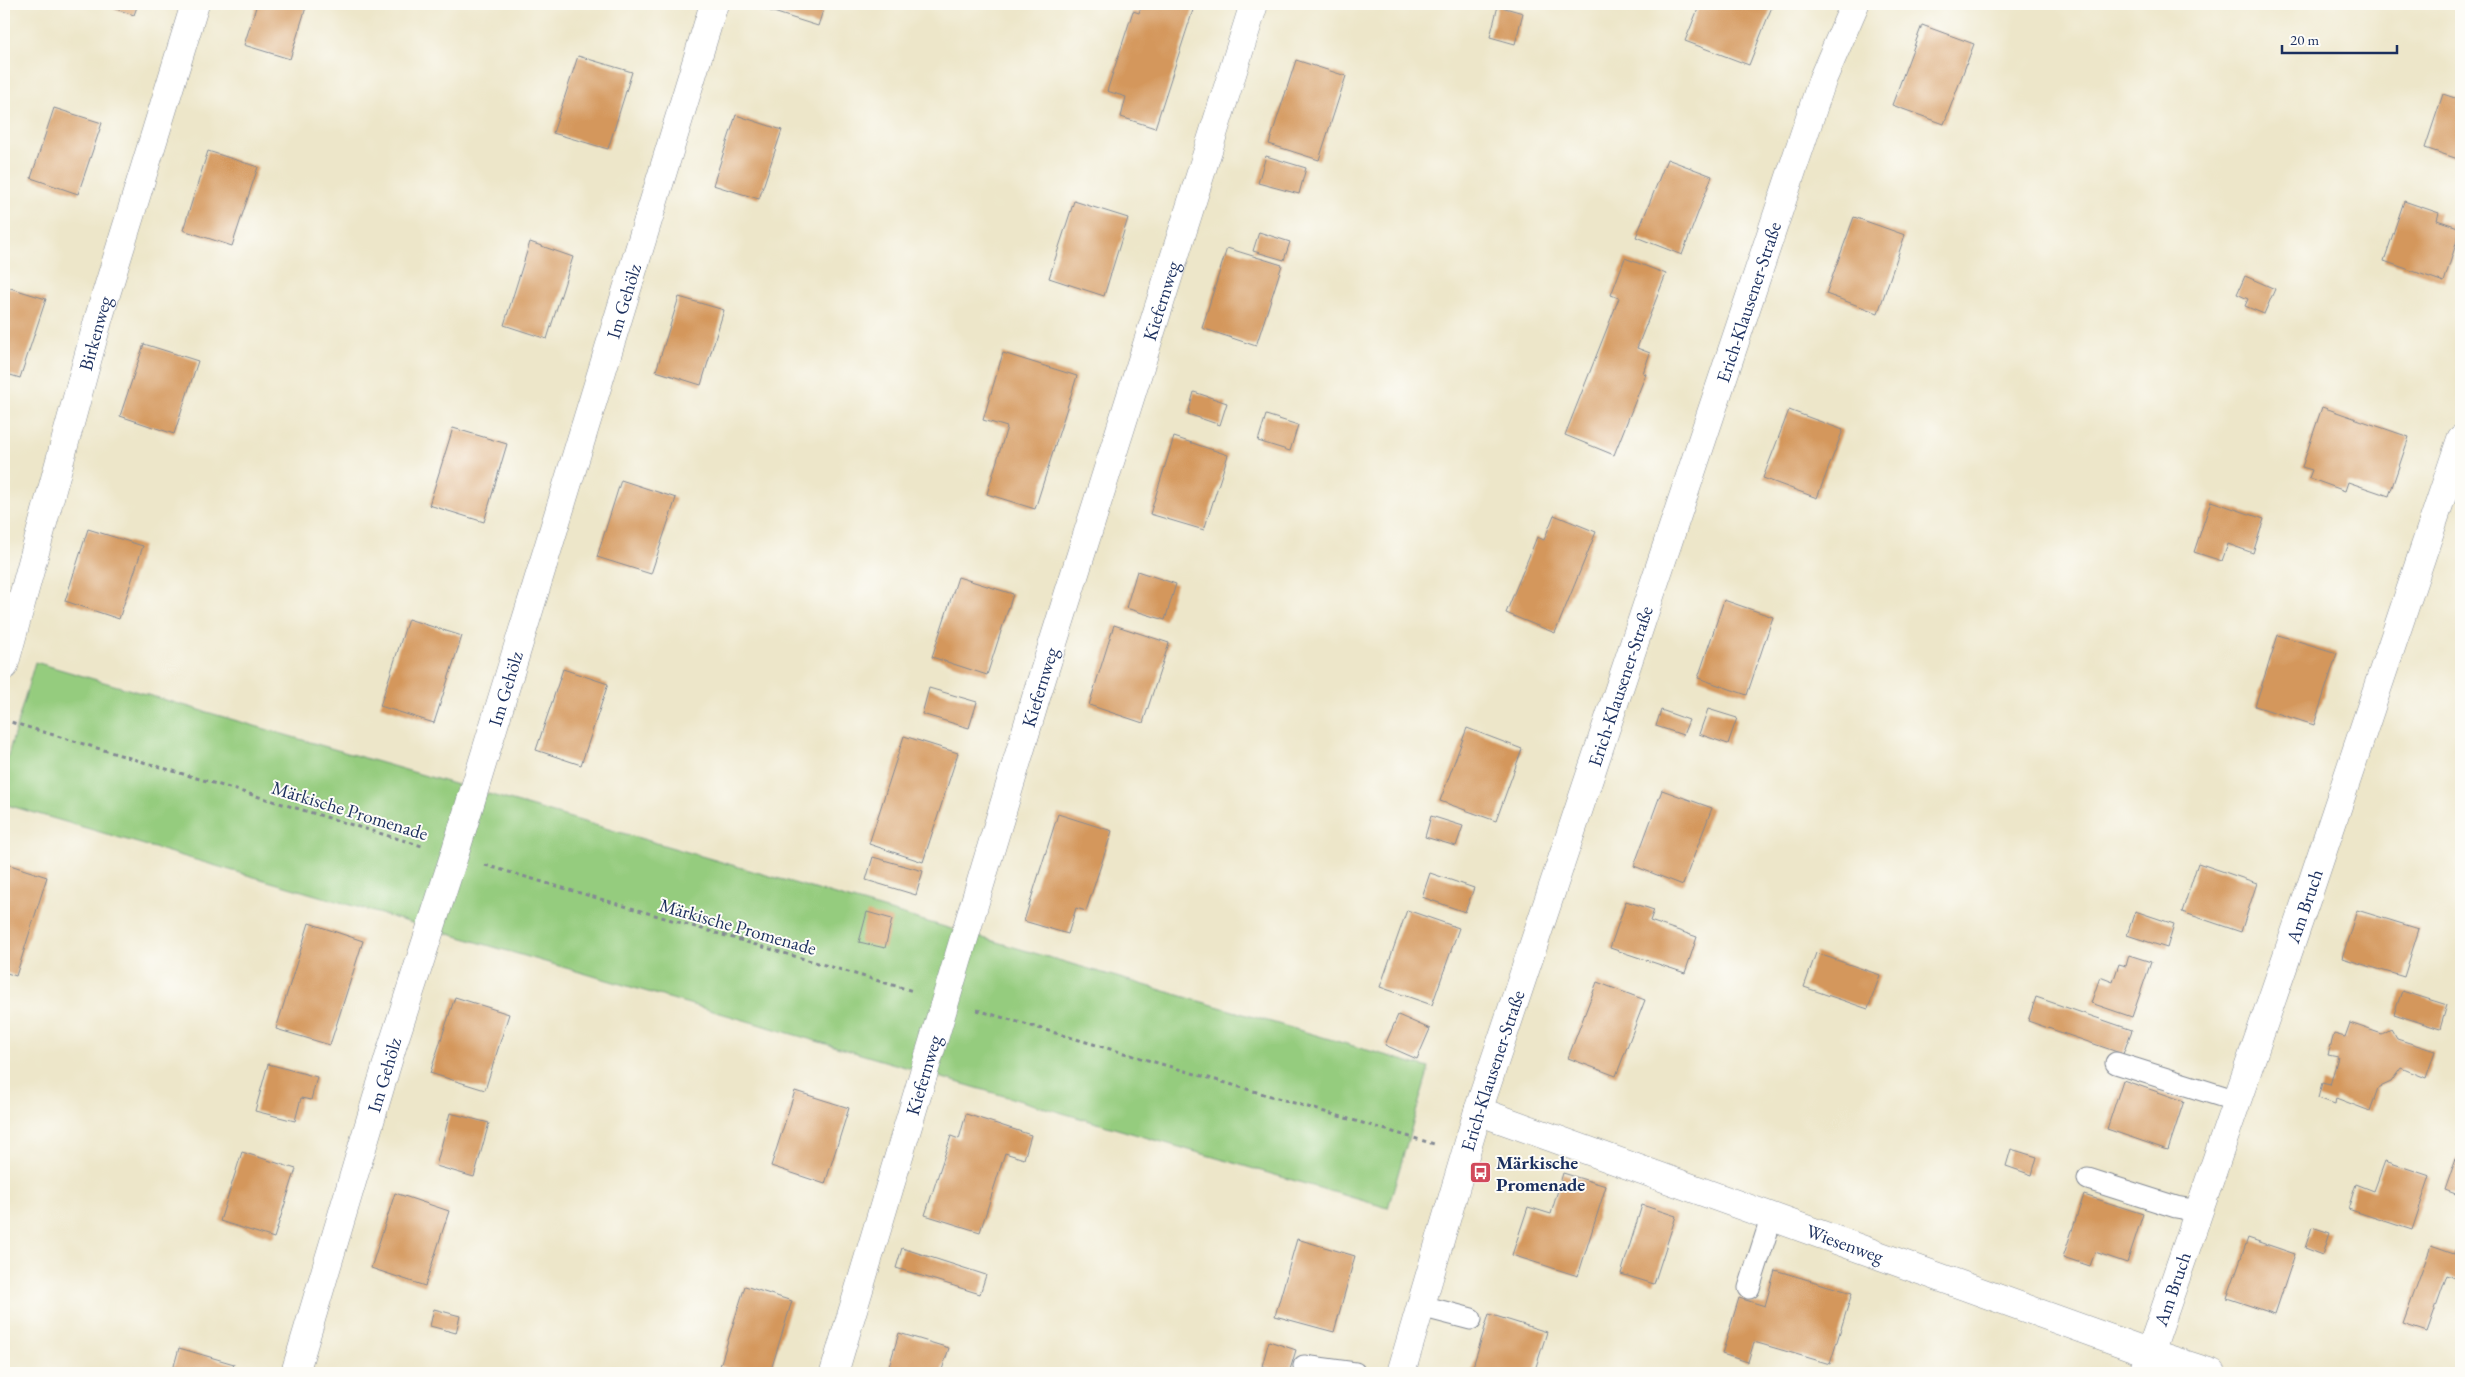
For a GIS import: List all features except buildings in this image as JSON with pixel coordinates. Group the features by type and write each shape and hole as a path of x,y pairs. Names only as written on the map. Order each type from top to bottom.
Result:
{"street":[{"name":"Birkenweg","path":"4,666 99,317 195,4"},
{"name":"Im Gehölz","path":"295,1373 393,1044 454,856 714,4"},
{"name":"Kiefernweg","path":"834,1373 1038,691 1254,4"},
{"name":"Erich-Klausener-Straße","path":"1401,1373 1478,1111 1822,78 1855,4"},
{"name":"Am Bruch","path":"2146,1363 2237,1101 2461,439"},
{"name":"Wiesenweg","path":"1478,1111 1772,1216 2146,1363 2212,1373"}],"lane":[{"path":"2116,1063 2237,1101"},
{"path":"2088,1179 2176,1207 2199,1211"},
{"path":"1750,1288 1772,1216"},
{"path":"1421,1306 1471,1319"},
{"path":"1304,1366 1355,1373"}],"path":[{"name":"Märkische Promenade","path":"4,720 454,856 1466,1153"}],"green space":[{"path":"35,662 1429,1068 1388,1208 4,804 4,769"}],"place":[{"name":"Märkische Promenade","path":"1480,1173"}]}
